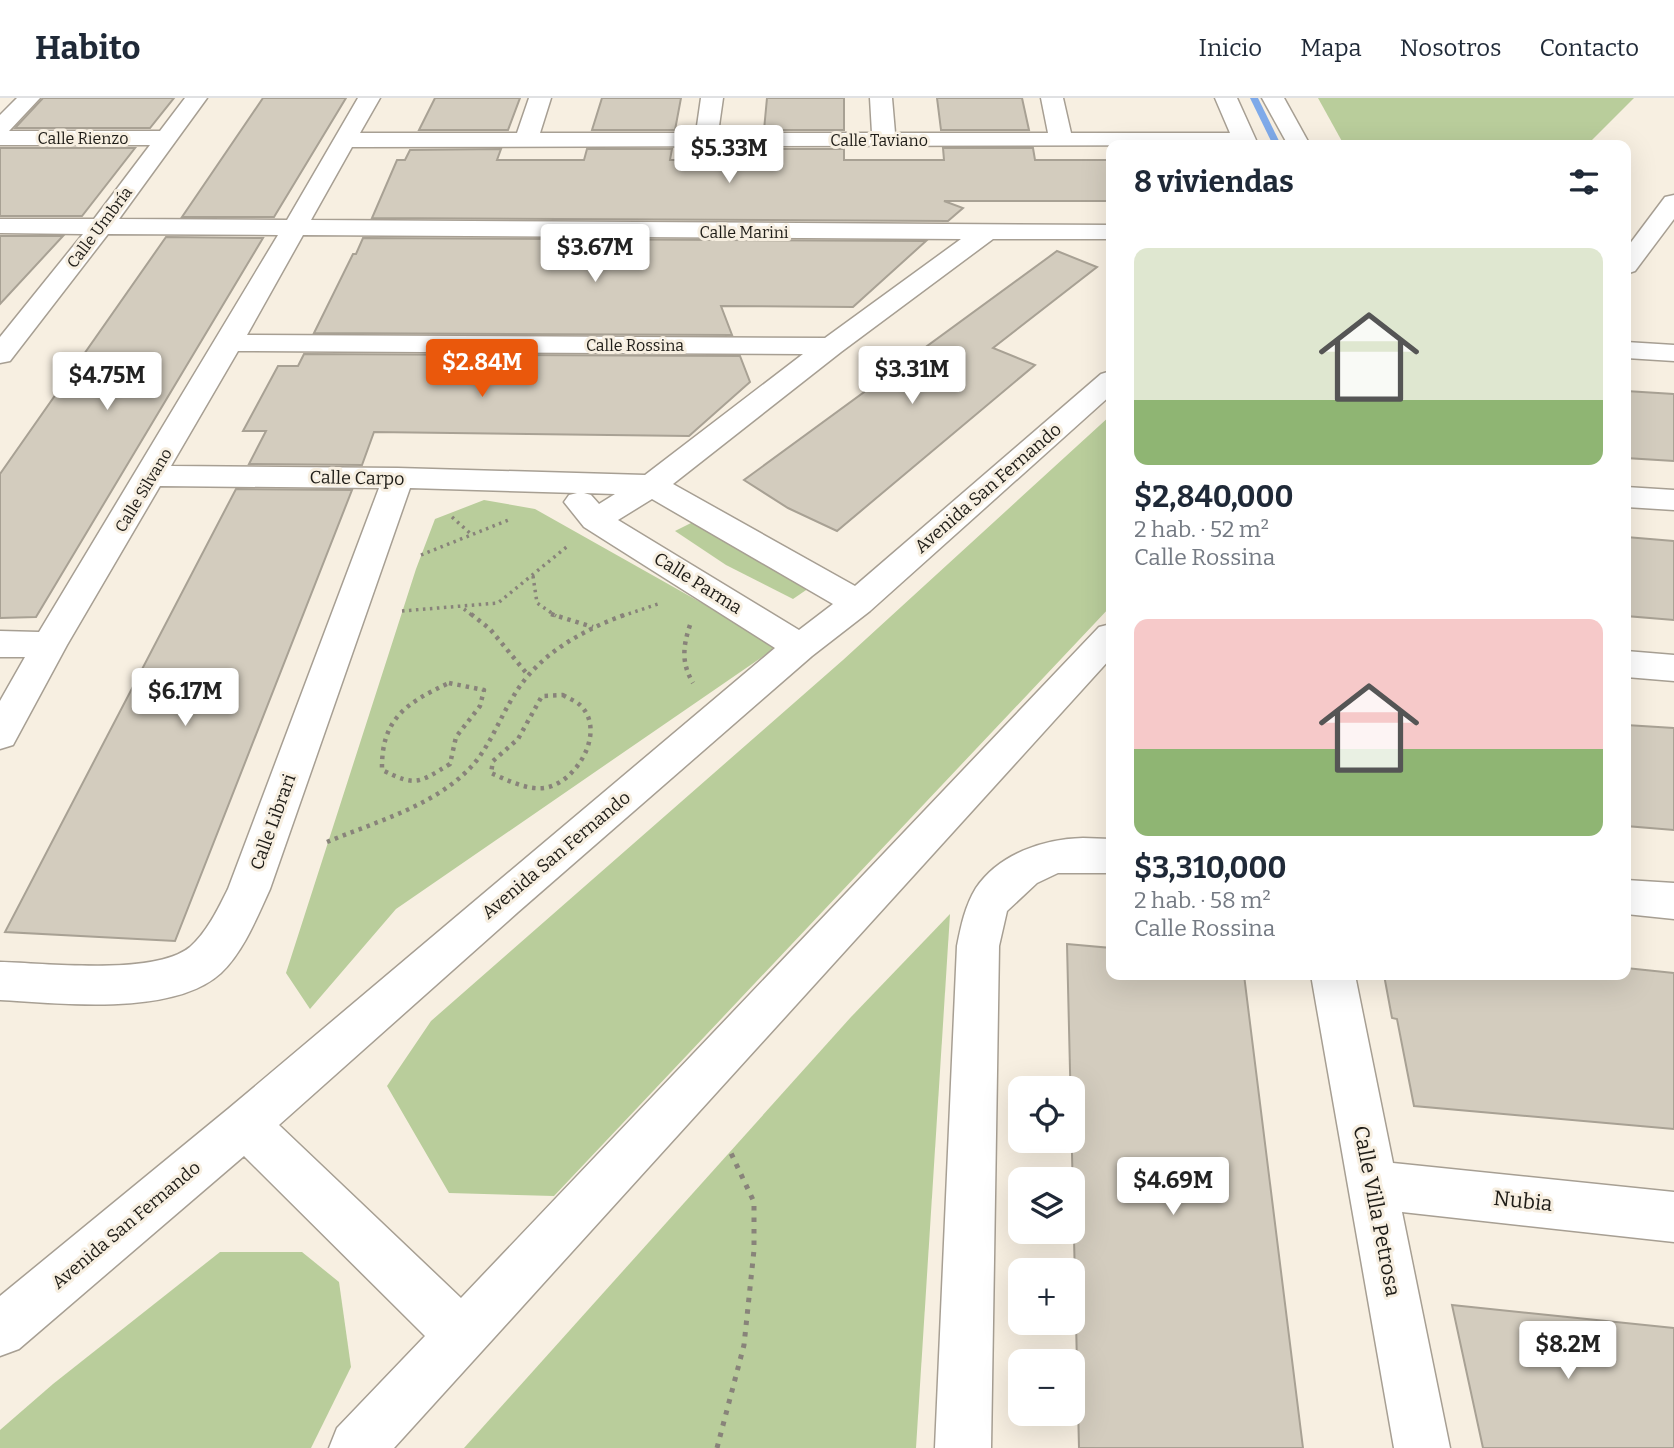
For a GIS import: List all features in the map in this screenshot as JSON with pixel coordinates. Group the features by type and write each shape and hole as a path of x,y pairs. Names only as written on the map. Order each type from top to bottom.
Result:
{"street":[{"path":"0,128 29,98"},
{"name":"Calle Umbría","path":"5,342 102,227 196,98"},
{"name":"Calle Silvano","path":"0,735 369,98"},
{"path":"526,141 540,98"},
{"path":"706,140 712,98"},
{"path":"881,98 884,140"},
{"path":"1052,98 1061,140"},
{"path":"1226,98 1245,140"},
{"path":"1273,98 1296,140"},
{"name":"Calle Rienzo","path":"0,138 166,138"},
{"name":"Calle Taviano","path":"345,140 1106,141"},
{"path":"1642,255 1674,202"},
{"name":"Calle Marini","path":"0,226 1106,232"},
{"path":"562,482 595,520 652,485 831,346 985,233"},
{"name":"Calle Rossina","path":"229,343 831,346"},
{"path":"1631,350 1674,353"},
{"name":"Avenida San Fernando","path":"0,1330 245,1125 503,900 800,647 858,603 1106,384"},
{"name":"Calle Carpo","path":"151,477 398,478 652,485"},
{"name":"Calle Librari","path":"0,981 122,984 162,980 186,974 204,961 218,945 249,889 398,478"},
{"path":"652,485 858,603"},
{"path":"1631,497 1674,500"},
{"name":"Calle Parma","path":"595,520 800,647"},
{"path":"357,1448 1106,641"},
{"path":"0,645 50,645"},
{"path":"1631,664 1674,668"},
{"path":"963,1448 978,946 987,907 1004,885 1025,867 1043,858 1065,854 1106,856"},
{"path":"1631,897 1674,901"},
{"name":"Calle Villa Petrosa","path":"1334,980 1422,1448"},
{"path":"245,1125 461,1334"},
{"name":"Nubia","path":"1372,1185 1674,1217"}],"path":[{"path":"448,514 472,535"},
{"path":"421,555 522,514"},
{"path":"402,611 498,603 571,544"},
{"path":"533,576 537,604 552,615 594,628"},
{"path":"327,842 447,788 476,762 528,675 571,638 618,617 664,602"},
{"path":"463,608 490,629 528,675"},
{"path":"695,613 682,649 688,676 695,687"},
{"path":"449,684 484,690 481,706 456,737 450,764 420,782 401,779 382,770 380,750 387,726 418,697 449,684"},
{"path":"563,695 581,706 588,719 590,737 580,763 554,786 525,787 491,773 493,761 518,739 542,696 563,695"},
{"path":"717,1448 744,1345 754,1250 754,1202 730,1151"}],"green space":[{"path":"1318,98 1634,98 1592,140 1341,140"},
{"path":"1106,420 1106,611 554,1196 449,1193 387,1086 431,1021 843,660"},
{"path":"484,500 535,509 778,646 396,909 310,1009 286,973 416,569 435,519"},
{"path":"695,521 812,586 793,599 726,565 675,531"},
{"path":"950,914 916,1448 464,1448 851,1017"},
{"path":"220,1252 302,1252 339,1282 351,1367 311,1448 0,1448 0,1430 53,1384"}],"building":[{"path":"43,98 174,98 150,128 15,128"},
{"path":"263,98 346,98 274,217 182,217"},
{"path":"435,98 520,98 508,130 419,130"},
{"path":"602,98 681,98 675,130 592,130"},
{"path":"767,98 844,98 844,130 764,130"},
{"path":"937,98 1022,98 1029,130 941,130"},
{"path":"0,148 135,148 82,216 0,216"},
{"path":"943,148 1033,148 1035,160 1106,160 1106,201 944,201 963,208 948,221 372,218 397,160 405,160 410,150 501,149 497,160 584,160 587,149 672,149 670,160 761,160 762,149 844,149 844,160 944,160"},
{"path":"0,236 63,236 0,304"},
{"path":"166,237 263,238 36,617 0,618 0,474"},
{"path":"363,238 926,241 853,307 721,306 732,335 314,333"},
{"path":"1057,251 1097,267 993,348 1035,365 837,531 788,508 744,480"},
{"path":"304,354 740,356 750,382 689,436 374,432 362,465 249,464 266,431 243,431 278,366 298,366"},
{"path":"1631,391 1674,394 1674,461 1631,458"},
{"path":"236,489 352,490 175,941 5,932"},
{"path":"1631,537 1674,541 1674,620 1631,616"},
{"path":"1631,725 1674,728 1674,830 1631,826"},
{"path":"1067,944 1106,948 1106,980 1245,980 1303,1448 1079,1448 1078,1426 1085,1426 1085,1349 1077,1349 1076,1335 1085,1335 1085,1258 1074,1258 1074,1244 1085,1244 1085,1167 1072,1167 1072,1153 1085,1153 1085,1076 1070,1076"},
{"path":"1631,969 1674,973 1674,1129 1414,1106 1397,1019 1392,1018 1385,980 1631,980"},
{"path":"1452,1305 1674,1328 1674,1448 1483,1448"}],"waterway":[{"path":"1254,98 1275,140"}]}
